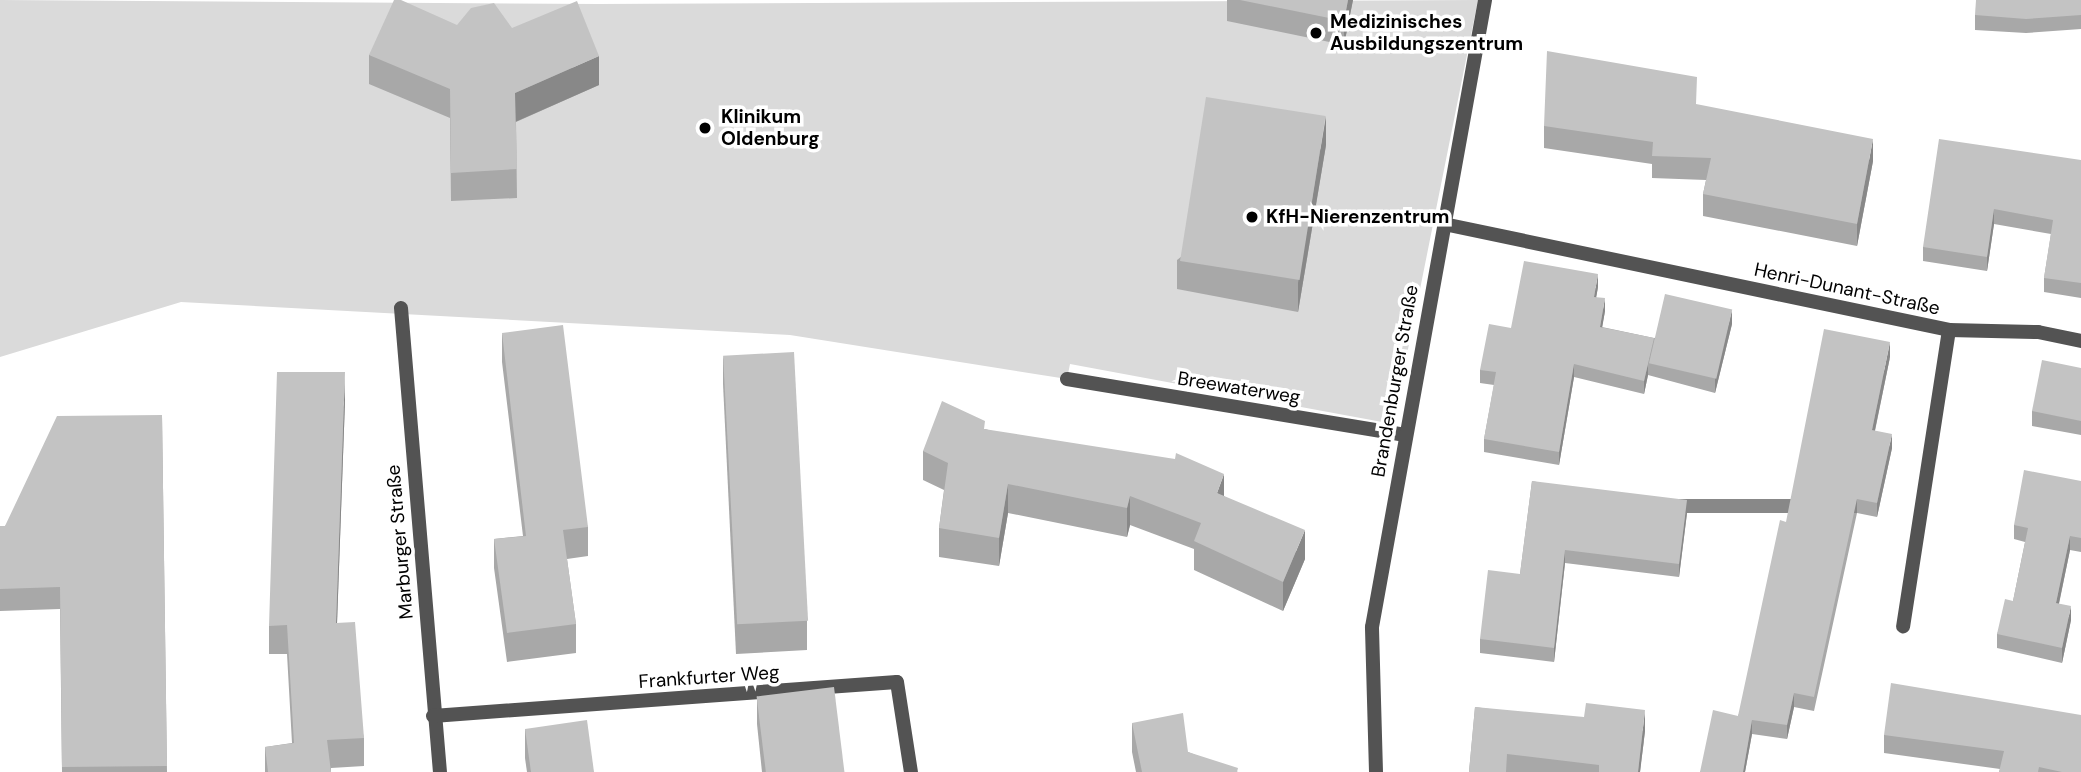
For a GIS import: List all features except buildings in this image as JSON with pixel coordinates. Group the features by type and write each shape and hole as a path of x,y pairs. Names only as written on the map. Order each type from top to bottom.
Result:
{"street":[{"name":"Brandenburger Straße","path":"1377,772 1372,627 1485,0"},
{"name":"Henri-Dunant-Straße","path":"1444,224 1949,330 1903,626"},
{"name":"Marburger Straße","path":"401,308 433,716 440,772"},
{"path":"1949,330 2038,332 2081,341"},
{"name":"Breewaterweg","path":"1067,379 1405,435"},
{"name":"Frankfurter Weg","path":"433,716 897,682 911,772"}],"shaded area":[{"name":"Klinikum Oldenburg","path":"0,0 598,4 1478,0 1393,424 1070,364 1067,379 790,335 181,302 0,357"}],"place":[{"name":"Medizinisches Ausbildungszentrum","path":"1316,33"},
{"name":"Klinikum Oldenburg","path":"705,128"},
{"name":"KfH-Nierenzentrum","path":"1252,217"}]}
